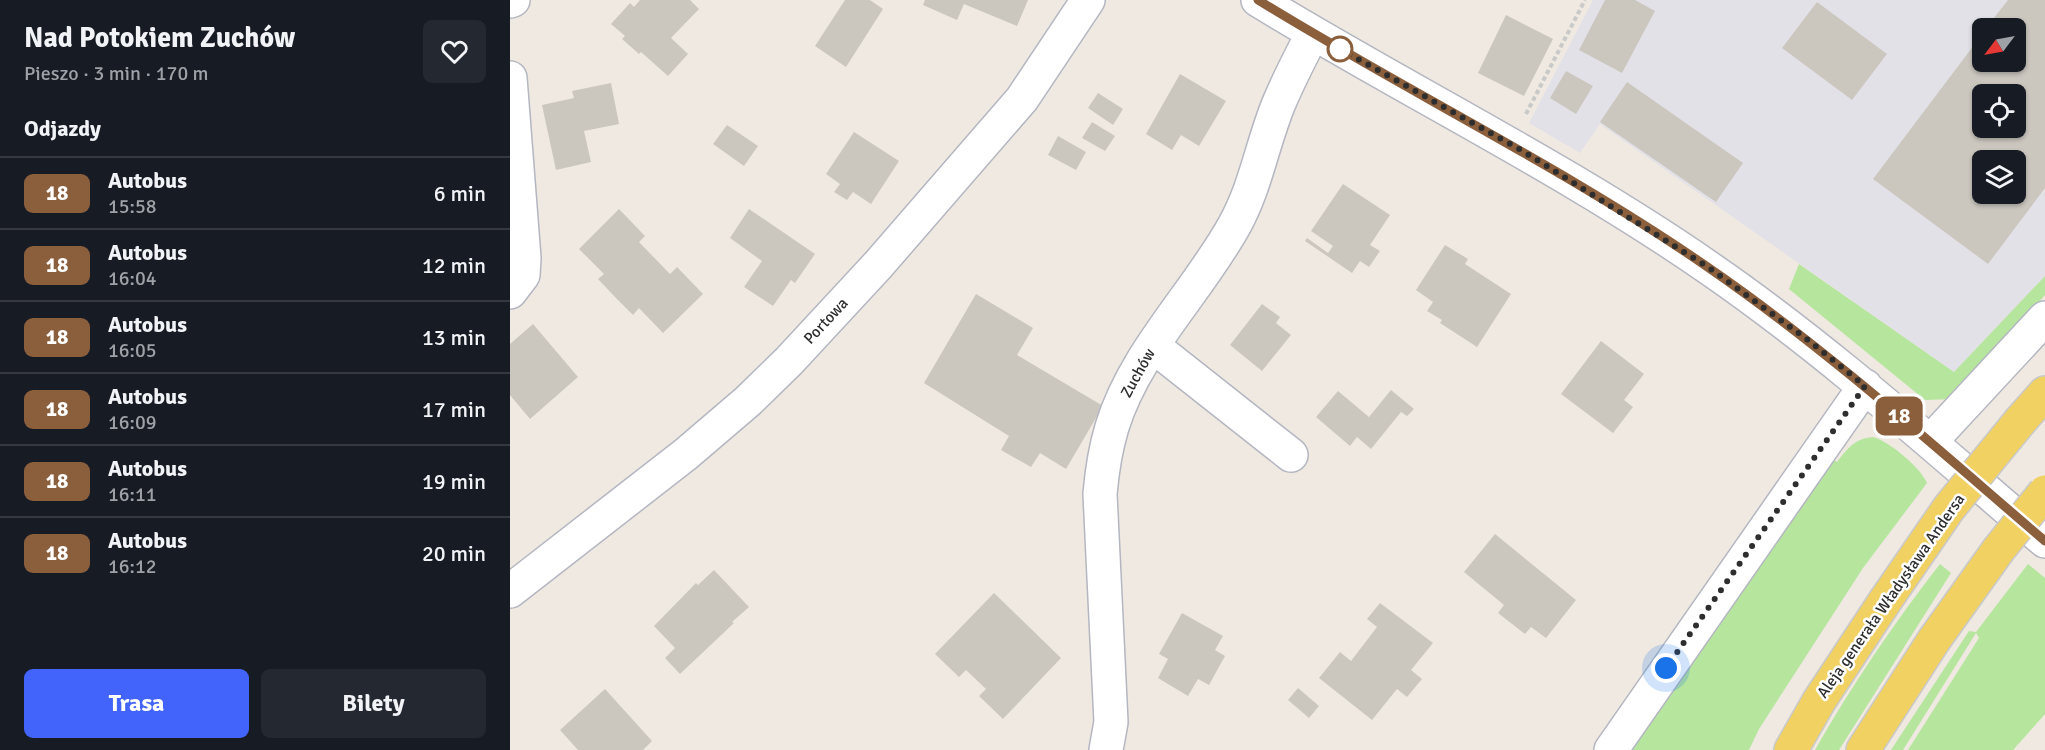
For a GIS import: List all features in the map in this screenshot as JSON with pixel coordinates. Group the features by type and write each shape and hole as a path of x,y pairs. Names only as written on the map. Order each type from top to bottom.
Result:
{"main road":[{"name":"Aleja generała Władysława Andersa","path":"1791,750 1819,700 1949,508 2045,393"},
{"path":"1863,750 1934,640 1999,549 2045,492"}],"street":[{"name":"Portowa","path":"510,591 686,454 748,401 789,361 878,265 1016,107 1088,0"},
{"path":"1258,0 1521,150 1708,267 1808,340 1865,386 2045,541"},
{"name":"Zuchów","path":"1106,750 1111,722 1100,532 1103,462 1112,426 1124,398 1153,346 1234,226 1253,188 1278,104 1313,33"},
{"path":"510,78 524,258 523,275 510,292"},
{"path":"1930,442 2045,318"},
{"path":"1153,346 1291,455"},
{"path":"1611,750 1865,386"}],"path":[{"path":"1521,123 1585,0"}],"shaded area":[{"path":"1593,0 2045,0 2045,276 1954,372 1600,124 1580,153 1529,123"}],"green space":[{"path":"1799,264 1954,372 2045,276 2045,295 1953,399 1925,400 1789,289"},
{"path":"1873,437 1904,456 1927,483 1863,568 1759,729 1749,750 1629,750 1830,458 1837,462 1856,442"},
{"path":"1940,564 1951,573 1839,750 1815,750 1874,655"},
{"path":"2028,564 2045,578 2045,714 2013,750 1908,750 1979,638 1976,633 1903,750 1891,750 1969,631 1976,632"}],"building":[{"path":"640,0 690,0 699,9 671,38 688,54 668,76 622,39 625,36 611,24 630,3 634,7"},
{"path":"845,0 870,0 883,9 846,67 815,46"},
{"path":"925,0 1028,0 1017,26 964,4 957,20 923,5"},
{"path":"1605,0 1635,0 1655,11 1622,73 1579,50"},
{"path":"2008,0 2045,0 2045,188 1988,264 1873,179 1972,48 1972,72 2026,72 2026,18 1994,18"},
{"path":"1817,2 1887,54 1852,100 1782,48"},
{"path":"1506,15 1553,39 1524,96 1478,73"},
{"path":"1566,71 1593,86 1576,114 1550,98"},
{"path":"1180,74 1226,101 1199,146 1181,135 1172,150 1146,134"},
{"path":"1627,82 1743,163 1716,202 1600,122"},
{"path":"611,83 619,124 584,131 591,162 556,170 542,105 574,98 572,91"},
{"path":"1098,93 1123,109 1113,125 1088,108"},
{"path":"1092,122 1115,136 1105,151 1082,138"},
{"path":"727,125 758,146 744,166 713,144"},
{"path":"854,132 899,161 871,204 853,192 847,200 834,192 840,184 826,174"},
{"path":"1058,136 1086,152 1076,170 1048,155"},
{"path":"1343,184 1390,215 1370,245 1380,251 1369,267 1360,261 1352,273 1305,241 1307,238 1328,253 1333,246 1311,231"},
{"path":"619,209 645,236 639,242 670,274 677,267 703,294 663,333 639,308 633,315 615,297 598,279 604,274 579,249"},
{"path":"749,209 815,254 795,283 791,280 773,306 744,287 762,261 730,238"},
{"path":"1445,245 1468,259 1465,264 1511,294 1477,347 1440,323 1442,320 1427,311 1433,302 1416,290"},
{"path":"976,294 1033,328 1017,355 1103,406 1066,469 1040,453 1031,467 1001,450 1009,436 924,383"},
{"path":"1262,304 1280,317 1276,323 1291,335 1262,371 1230,345"},
{"path":"533,324 578,377 530,419 510,395 510,344"},
{"path":"1601,341 1644,374 1624,400 1633,407 1613,433 1561,394"},
{"path":"1391,390 1414,409 1407,416 1401,412 1371,449 1357,437 1350,446 1316,417 1338,391 1369,417"},
{"path":"1495,534 1576,600 1546,638 1531,627 1525,634 1498,613 1504,605 1464,572"},
{"path":"714,570 749,607 680,674 665,658 675,648 654,626 696,583 698,585"},
{"path":"994,593 1061,658 1003,719 979,696 986,689 966,670 959,677 935,654"},
{"path":"1380,603 1433,643 1411,670 1422,679 1407,697 1397,689 1372,720 1319,678 1340,652 1351,661 1377,627 1367,619"},
{"path":"1182,613 1223,636 1215,650 1225,656 1209,685 1198,679 1188,696 1158,678 1168,659 1159,654"},
{"path":"1298,688 1319,706 1309,718 1288,700"},
{"path":"605,689 652,741 643,750 578,750 560,730"}],"bus line":[{"name":"18","path":"1258,0 1339,49 1521,150 1708,267 1808,340 1865,386 2045,541"}],"route":[{"path":"1340,49 1521,150 1708,267 1808,340 1865,386 1666,668"}]}
